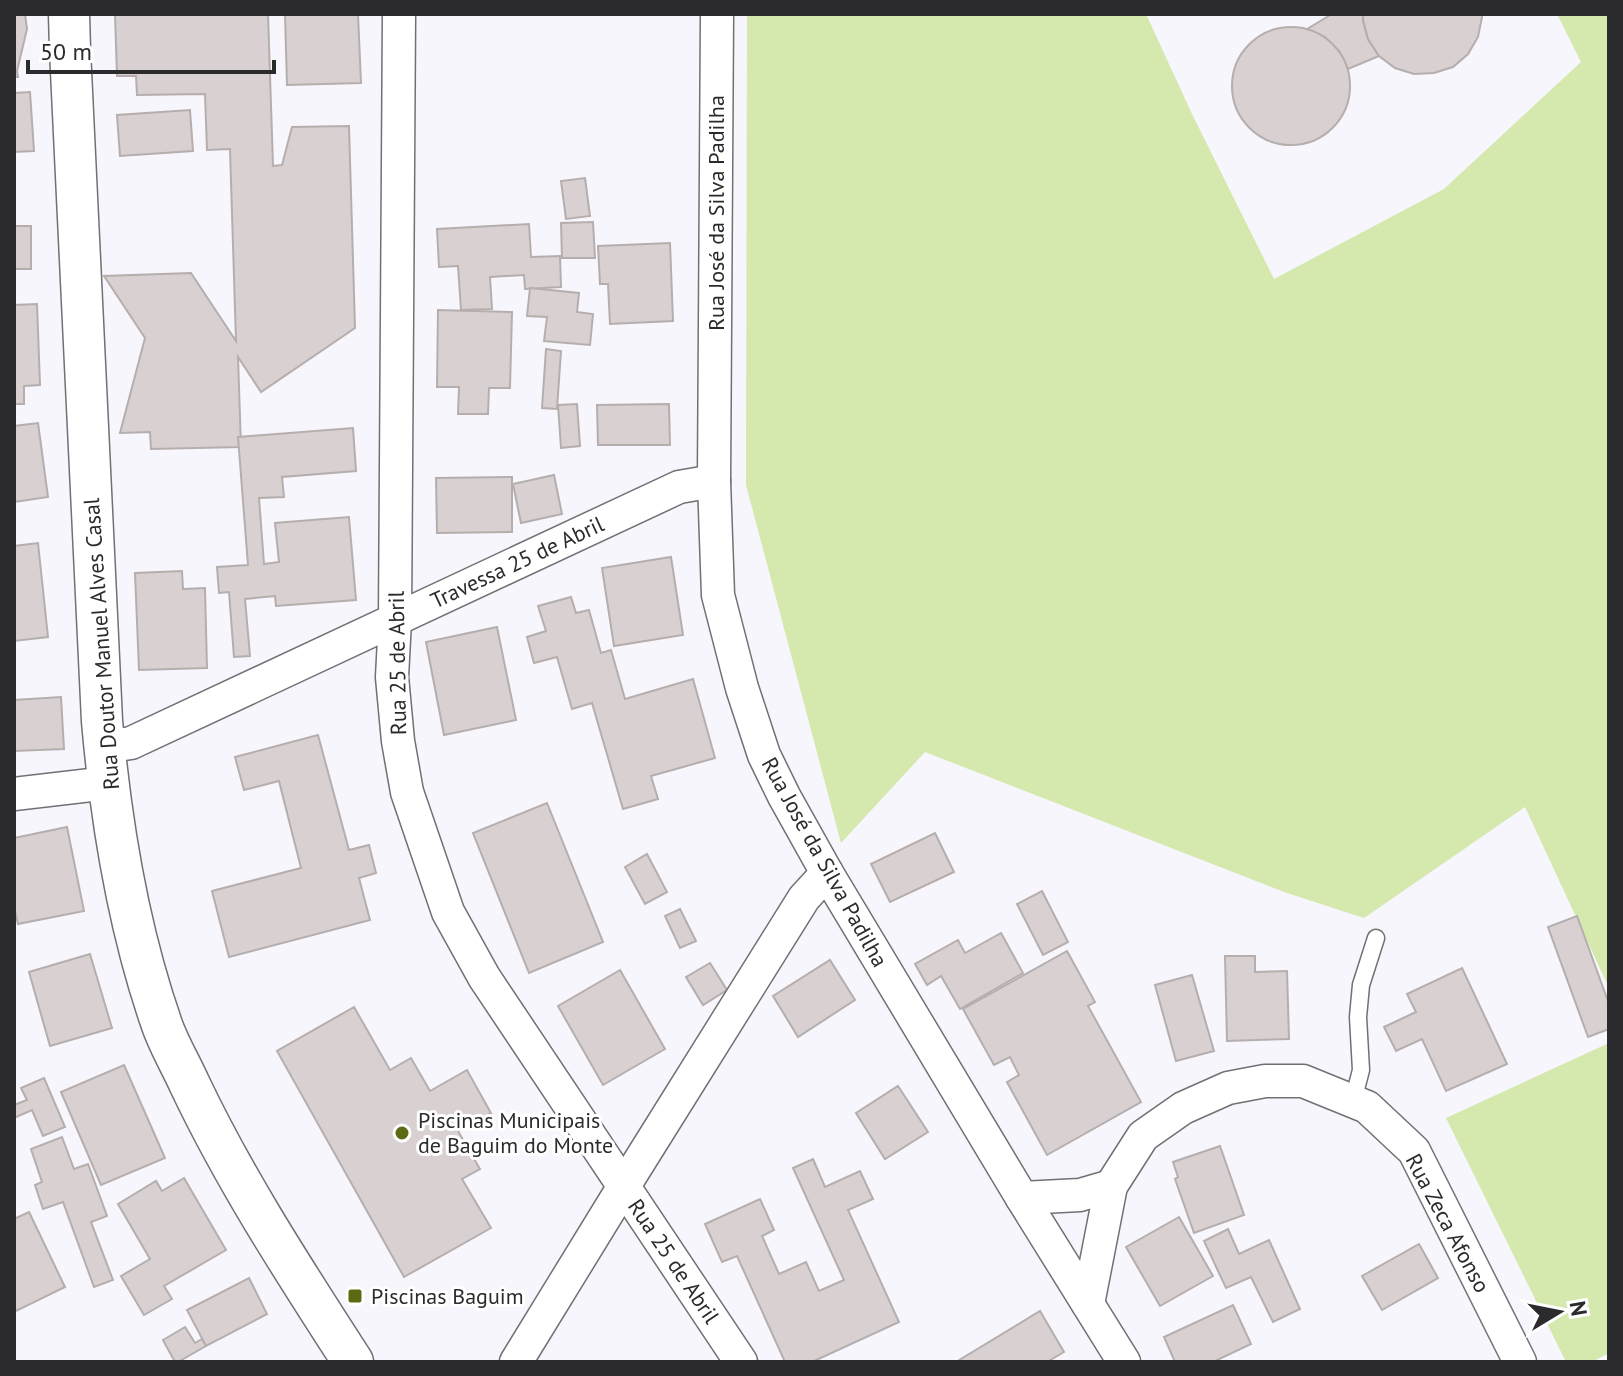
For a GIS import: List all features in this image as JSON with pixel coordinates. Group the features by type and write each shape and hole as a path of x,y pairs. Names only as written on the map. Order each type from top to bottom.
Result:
{"street":[{"name":"Rua Doutor Manuel Alves Casal","path":"69,14 106,765 126,893 143,964 163,1027 213,1133 290,1264 353,1362"},
{"name":"Rua 25 de Abril","path":"399,14 392,677 407,792 448,912 484,977 741,1362"},
{"name":"Rua José da Silva Padilha","path":"717,14 714,481 718,595 742,688 764,755 827,873 1124,1362"},
{"name":"Travessa 25 de Abril","path":"14,794 106,765 131,743 679,487 714,481"},
{"path":"516,1362 804,898 827,873"},
{"name":"Rua Zeca Afonso","path":"1088,1304 1111,1186 1143,1136 1183,1108 1228,1088 1265,1081 1303,1081 1367,1107 1414,1151 1520,1362"},
{"path":"1022,1198 1080,1195 1111,1186"}],"lane":[{"path":"1353,1101 1361,1070 1358,1017 1361,985 1376,938"}],"green space":[{"path":"747,14 1146,14 1274,279 1444,189 1581,62 1557,14 1609,14 1609,988 1525,807 1364,918 1287,893 925,752 841,843 746,485"},
{"path":"1609,1043 1609,1353 1592,1362 1566,1362 1446,1118"}],"building":[{"path":"14,14 25,14 27,29 18,77 14,77"},
{"path":"115,14 268,14 273,166 282,165 292,127 349,126 355,328 261,392 238,357 241,447 151,449 150,432 120,433 145,338 104,276 191,273 236,341 230,149 207,150 205,94 137,95 136,76 117,76"},
{"path":"285,14 358,14 361,83 287,85"},
{"path":"1332,14 1363,14 1368,39 1379,56 1348,69 1339,51 1325,37 1307,29"},
{"path":"1363,14 1482,14 1482,17 1478,37 1468,54 1453,67 1434,73 1414,74 1395,68 1379,56 1368,39"},
{"path":"1291,27 1314,31 1333,44 1346,63 1350,86 1346,109 1333,128 1314,141 1291,145 1268,141 1249,128 1236,109 1232,86 1236,63 1249,44 1268,31"},
{"path":"30,92 34,151 14,152 14,93"},
{"path":"190,110 193,151 120,156 117,115"},
{"path":"585,178 590,216 566,219 561,181"},
{"path":"593,222 595,258 562,258 561,223"},
{"path":"529,224 531,257 560,256 561,287 525,289 524,275 490,277 492,309 461,310 458,266 439,267 437,229"},
{"path":"14,226 31,226 31,269 14,269"},
{"path":"670,243 673,321 610,324 608,284 600,284 598,246"},
{"path":"530,288 579,293 577,312 593,314 590,345 544,341 547,317 527,316"},
{"path":"37,304 40,385 24,386 24,404 14,404 14,305"},
{"path":"438,310 512,312 510,388 489,388 488,414 458,414 459,387 437,387"},
{"path":"546,349 561,351 557,409 542,408"},
{"path":"577,404 580,446 561,448 558,405"},
{"path":"669,404 670,445 598,445 597,405"},
{"path":"38,423 48,497 14,502 14,426"},
{"path":"353,428 356,471 282,477 284,497 259,498 264,564 279,562 275,523 349,517 356,600 276,606 275,596 245,599 250,656 234,657 229,592 219,593 217,567 248,565 238,437"},
{"path":"554,475 562,514 521,523 513,484"},
{"path":"512,477 512,532 437,533 436,478"},
{"path":"38,543 48,637 14,641 14,546"},
{"path":"671,557 683,635 614,646 602,568"},
{"path":"182,571 183,589 205,588 207,668 139,670 135,573"},
{"path":"571,597 576,613 589,610 601,653 611,650 625,699 693,679 715,758 651,776 658,799 623,809 592,703 572,709 557,657 534,663 527,637 546,631 538,606"},
{"path":"497,627 516,720 444,735 426,642"},
{"path":"61,697 64,749 14,751 14,700"},
{"path":"318,735 349,850 369,845 376,873 359,878 370,920 229,957 212,891 301,868 279,781 244,790 235,757"},
{"path":"547,803 603,942 529,973 473,833"},
{"path":"67,827 84,911 18,924 14,907 14,838"},
{"path":"935,833 954,872 890,902 871,864"},
{"path":"647,854 667,892 645,904 625,867"},
{"path":"1042,891 1068,942 1043,955 1017,904"},
{"path":"680,909 696,941 680,948 665,916"},
{"path":"1577,916 1609,1004 1609,1029 1588,1037 1548,927"},
{"path":"1001,933 1023,973 960,1009 941,976 927,985 915,964 958,940 965,953"},
{"path":"1067,951 1095,1002 1088,1006 1141,1102 1047,1155 1007,1082 1019,1075 1010,1057 994,1065 963,1009"},
{"path":"90,954 112,1028 50,1046 29,972"},
{"path":"1225,956 1255,956 1255,972 1287,971 1289,1039 1227,1041"},
{"path":"830,960 855,1000 798,1037 773,996"},
{"path":"710,963 727,990 703,1005 686,977"},
{"path":"1462,968 1507,1064 1446,1091 1422,1039 1396,1051 1384,1027 1416,1012 1407,994"},
{"path":"620,970 665,1049 603,1085 558,1006"},
{"path":"1192,975 1214,1051 1176,1061 1155,985"},
{"name":"Piscinas Municipais de Baguim do Monte","path":"354,1007 390,1070 411,1058 430,1091 467,1070 491,1113 458,1131 480,1169 462,1179 491,1228 404,1277 277,1051"},
{"path":"124,1065 165,1158 101,1185 61,1092"},
{"path":"44,1078 65,1127 43,1136 32,1110 14,1118 14,1105 27,1100 21,1088"},
{"path":"898,1086 928,1132 885,1159 856,1113"},
{"path":"62,1137 74,1169 88,1164 107,1216 91,1222 113,1280 94,1287 63,1202 43,1209 35,1185 42,1182 31,1149"},
{"path":"1220,1146 1244,1215 1194,1233 1175,1179 1178,1177 1173,1162"},
{"path":"813,1159 825,1187 860,1171 873,1199 848,1210 899,1322 812,1362 785,1362 737,1256 722,1262 705,1224 760,1199 774,1230 762,1236 779,1274 806,1262 819,1291 844,1280 793,1168"},
{"path":"184,1178 226,1250 164,1286 172,1299 144,1315 121,1276 150,1259 118,1204 156,1181 162,1191"},
{"path":"29,1212 65,1287 14,1312 14,1219"},
{"path":"1179,1217 1213,1276 1160,1306 1126,1247"},
{"path":"1228,1229 1239,1254 1269,1240 1300,1309 1273,1322 1251,1277 1226,1288 1204,1241"},
{"path":"1419,1244 1438,1278 1382,1310 1362,1276"},
{"path":"249,1278 267,1314 206,1346 187,1310"},
{"path":"1233,1305 1251,1344 1213,1362 1175,1362 1164,1337"},
{"path":"1040,1311 1064,1352 1047,1362 956,1362"},
{"path":"185,1327 195,1343 202,1339 206,1346 175,1362 163,1340"}],"place":[{"name":"Piscinas Municipais de Baguim do Monte","path":"402,1133"},
{"name":"Piscinas Baguim","path":"355,1296"}]}
